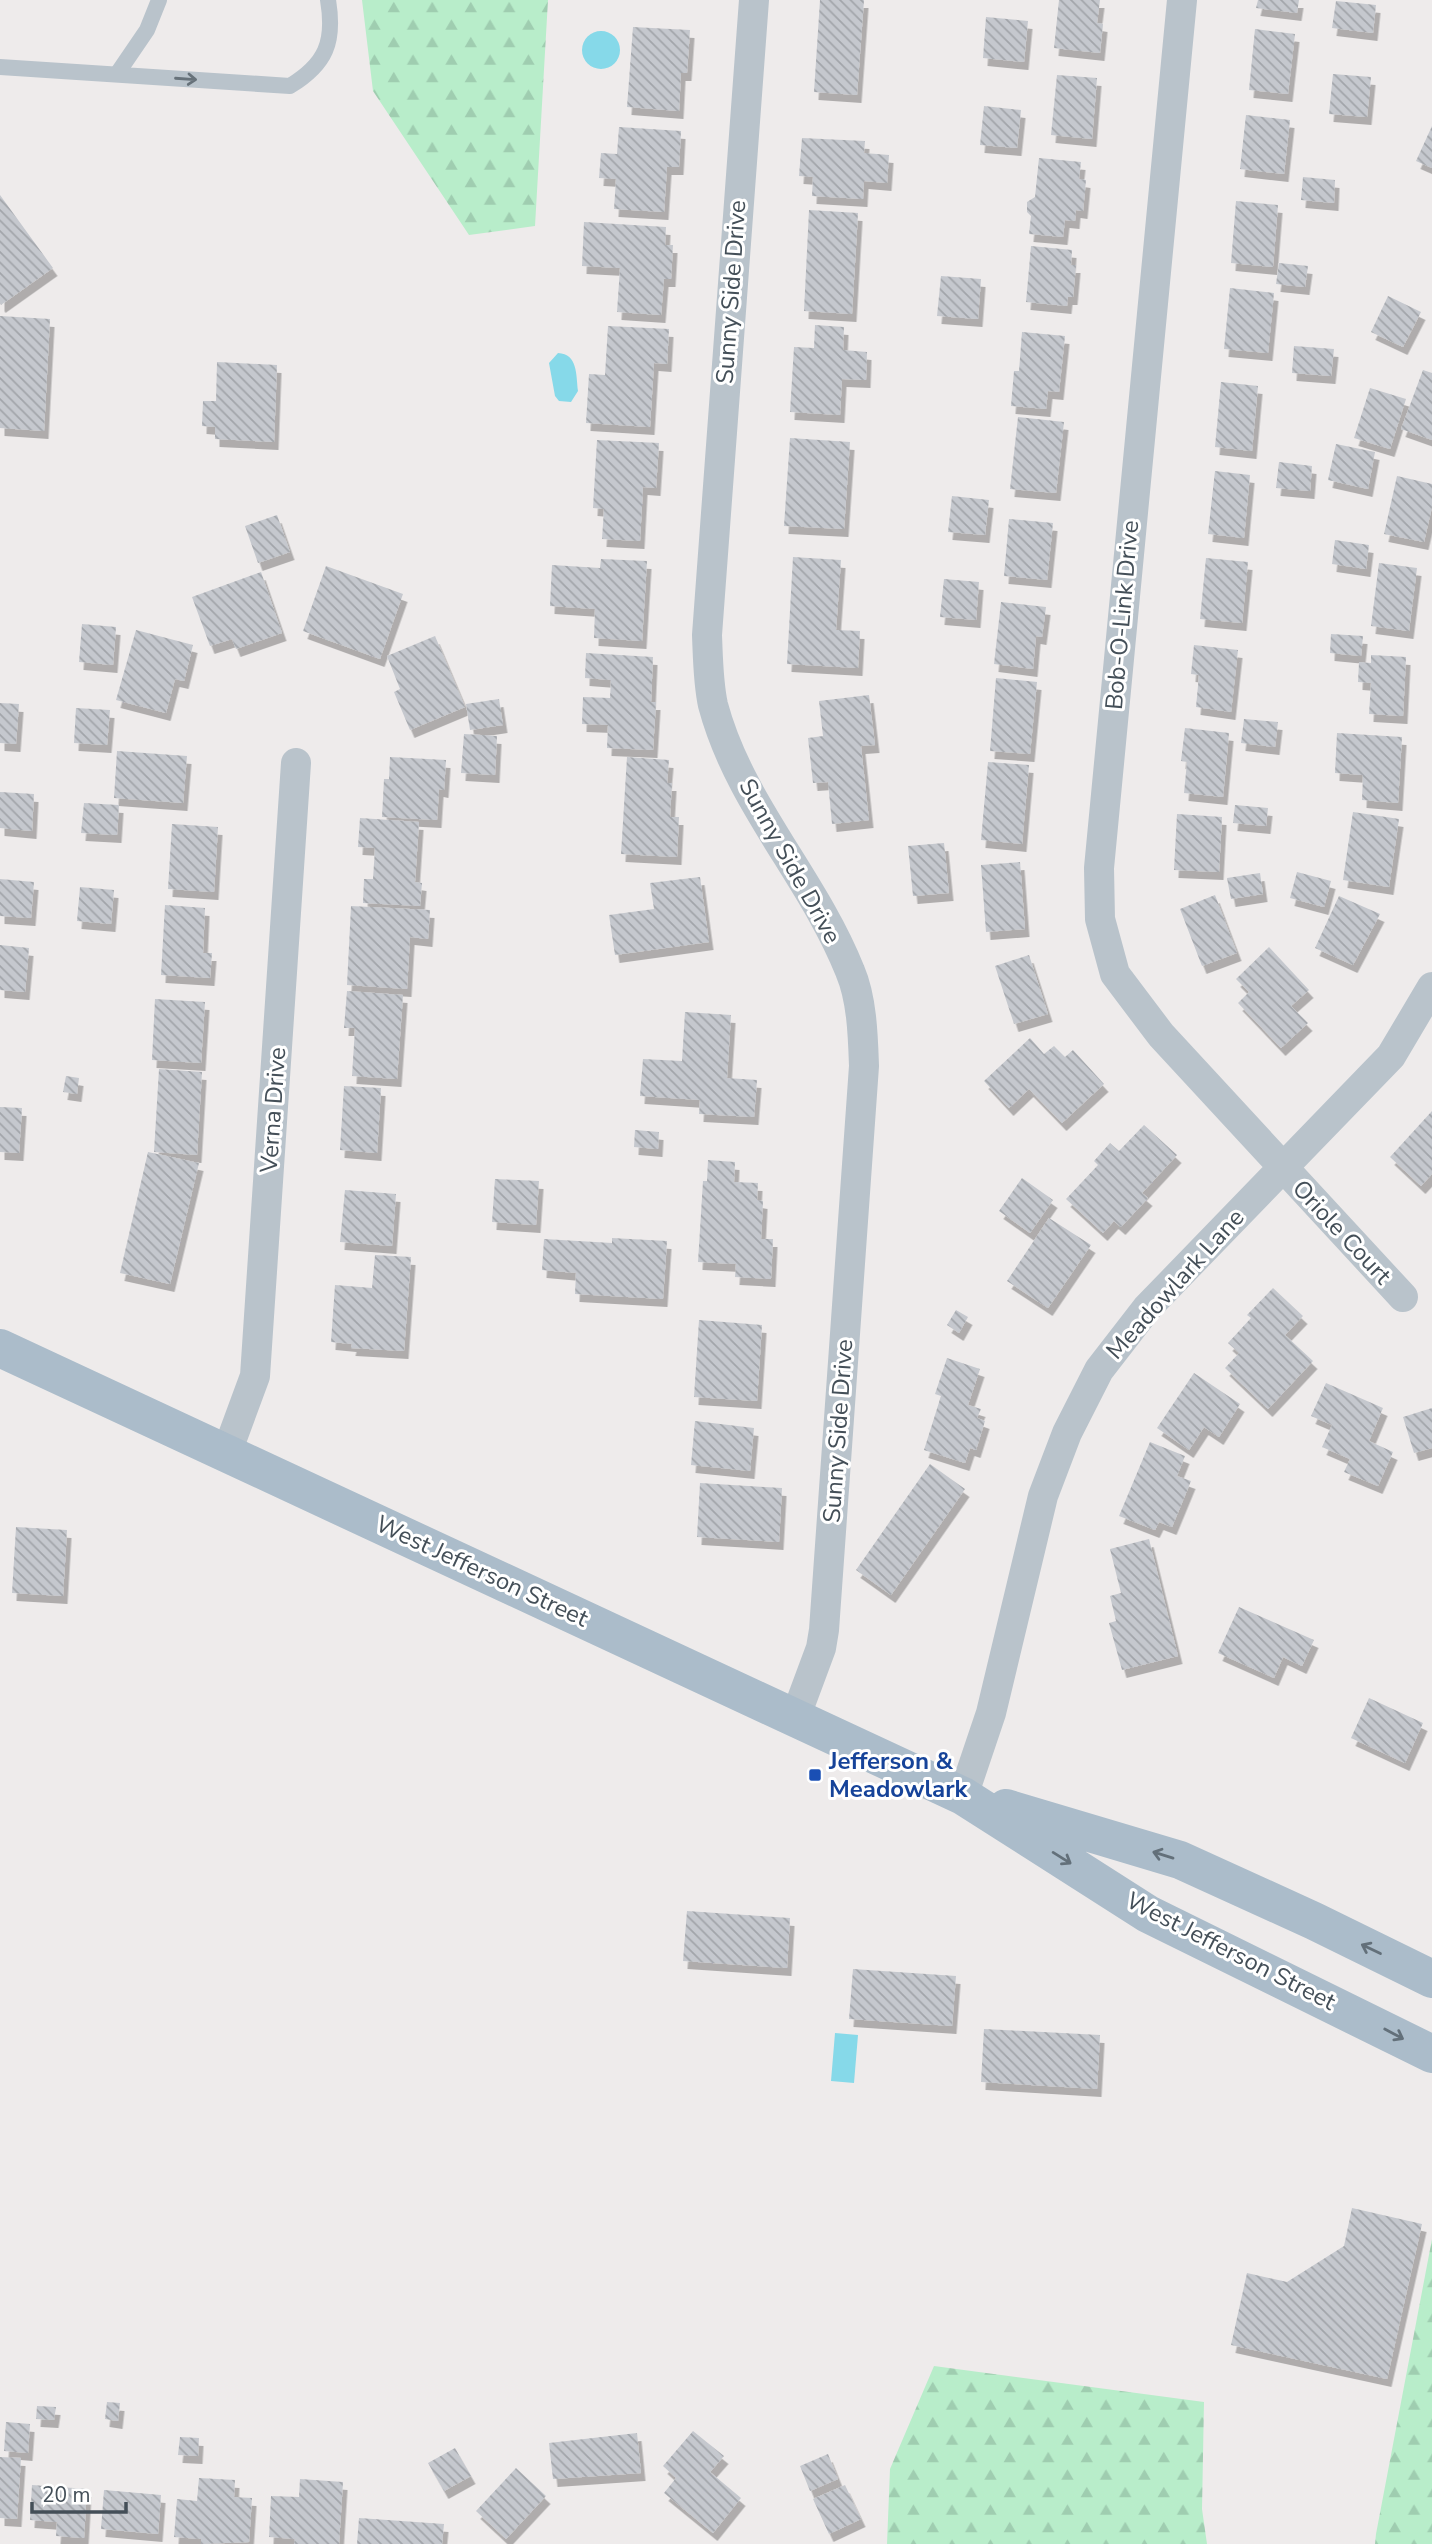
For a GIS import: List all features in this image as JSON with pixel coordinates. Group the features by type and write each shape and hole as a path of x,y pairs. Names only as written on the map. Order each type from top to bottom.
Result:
{"main road":[{"name":"West Jefferson Street","path":"0,1348 963,1796 1148,1914 1432,2054"},
{"name":"West Jefferson Street","path":"963,1796 1180,1860 1314,1920 1432,1979"}],"street":[{"name":"Sunny Side Drive","path":"754,0 708,622 708,669 713,703 729,752 757,807 820,909 851,973 863,1032 864,1066 824,1630 821,1648 795,1718"},
{"name":"Bob-O-Link Drive","path":"1182,0 1100,854 1100,919 1115,974 1161,1035 1282,1167"},
{"name":"Verna Drive","path":"227,1452 255,1376 296,763"},
{"name":"Meadowlark Lane","path":"963,1796 991,1713 1043,1496 1099,1370 1147,1308 1391,1056 1432,987"},
{"name":"Oriole Court","path":"1282,1167 1403,1297"}],"lane":[{"path":"117,74 147,30 159,0"},
{"path":"0,67 290,86 312,73 324,57 330,29 328,0"}],"green space":[{"path":"362,0 548,0 535,226 469,235 373,91"},
{"path":"1432,2239 1432,2544 1375,2544 1376,2534"},
{"path":"934,2366 1204,2402 1202,2509 1207,2544 887,2544 890,2469"}],"water":[{"path":"601,31 615,36 620,50 615,64 601,69 587,64 582,50 587,36"},
{"path":"558,353 569,357 575,366 578,391 571,402 559,401 555,396 549,363"},
{"path":"835,2033 858,2035 854,2083 831,2081"}],"building":[{"path":"820,0 864,0 857,95 814,92"},
{"path":"1059,0 1100,0 1097,23 1103,24 1100,53 1054,48"},
{"path":"1258,0 1299,0 1297,13 1256,8"},
{"path":"1336,1 1376,5 1373,33 1332,28"},
{"path":"986,17 1028,21 1024,62 983,58"},
{"path":"633,27 690,30 687,73 681,73 679,111 627,107"},
{"path":"1255,29 1295,34 1288,94 1249,90"},
{"path":"1333,74 1371,77 1367,117 1329,114"},
{"path":"1057,75 1097,78 1092,139 1051,135"},
{"path":"984,106 1021,110 1017,148 980,145"},
{"path":"1246,115 1290,120 1284,174 1240,169"},
{"path":"1432,126 1432,168 1416,161"},
{"path":"619,127 681,131 679,167 667,167 664,212 614,209 616,179 599,178 601,153 617,154"},
{"path":"802,138 865,141 864,153 889,155 887,183 864,181 863,199 812,196 813,177 799,176"},
{"path":"1039,158 1081,162 1079,179 1086,180 1083,211 1076,210 1075,221 1065,220 1063,237 1029,234 1031,216 1027,212 1027,202 1035,197"},
{"path":"1303,177 1335,180 1334,203 1301,200"},
{"path":"0,195 53,268 1,305 0,303"},
{"path":"1236,201 1278,205 1273,267 1231,263"},
{"path":"809,210 858,213 852,314 804,311"},
{"path":"584,222 666,227 665,245 673,245 671,279 664,279 661,315 617,312 620,268 582,266"},
{"path":"1031,246 1072,250 1071,265 1076,265 1073,297 1068,297 1067,306 1026,302"},
{"path":"1279,263 1308,266 1305,287 1276,284"},
{"path":"941,276 981,279 978,319 937,316"},
{"path":"1230,288 1274,293 1268,353 1224,349"},
{"path":"1388,296 1421,312 1403,347 1371,332"},
{"path":"0,316 50,319 44,431 0,428"},
{"path":"815,325 844,327 843,350 867,352 866,380 842,379 840,415 790,412 794,347 814,348"},
{"path":"608,326 669,329 667,364 654,363 650,427 586,423 589,374 605,375"},
{"path":"1022,332 1065,336 1059,392 1048,391 1046,409 1011,406 1014,371 1019,371"},
{"path":"1294,346 1334,349 1331,376 1292,373"},
{"path":"217,362 277,365 274,442 215,439 215,427 202,426 203,401 216,401"},
{"path":"1423,370 1432,373 1432,440 1401,429"},
{"path":"1221,382 1258,386 1252,451 1215,447"},
{"path":"1370,388 1406,399 1390,449 1354,438"},
{"path":"1018,417 1064,422 1056,493 1010,489"},
{"path":"790,438 850,442 844,529 784,526"},
{"path":"597,440 659,443 656,488 643,487 640,541 602,539 604,509 593,508"},
{"path":"1336,444 1375,452 1368,489 1328,480"},
{"path":"1279,462 1312,466 1310,491 1276,488"},
{"path":"1215,471 1250,475 1244,538 1208,534"},
{"path":"1397,476 1432,484 1432,507 1424,542 1384,534"},
{"path":"952,496 989,500 985,535 948,532"},
{"path":"277,515 290,552 258,563 245,526"},
{"path":"1009,519 1053,523 1047,580 1004,576"},
{"path":"1335,540 1369,545 1366,569 1332,564"},
{"path":"793,557 841,560 836,630 860,631 858,668 787,664"},
{"path":"1206,558 1248,562 1242,623 1200,619"},
{"path":"601,559 647,561 642,641 594,638 595,609 550,606 552,565 600,568"},
{"path":"1379,563 1417,568 1409,631 1371,626"},
{"path":"326,566 403,594 380,659 303,631"},
{"path":"261,572 282,633 236,649 232,639 210,646 192,597"},
{"path":"944,579 979,582 976,620 940,617"},
{"path":"1001,602 1046,607 1042,637 1036,636 1033,669 994,664"},
{"path":"82,624 116,627 113,665 79,662"},
{"path":"136,630 193,645 184,681 175,679 166,713 116,700"},
{"path":"1331,634 1363,636 1361,656 1330,653"},
{"path":"435,636 465,707 410,730 394,692 400,689 387,656"},
{"path":"1194,645 1238,650 1231,712 1196,707 1199,675 1191,674"},
{"path":"586,653 653,657 651,702 656,702 653,750 607,748 608,725 582,724 583,697 610,698 611,680 585,678"},
{"path":"1371,655 1406,657 1403,716 1369,714 1371,683 1358,682 1359,662 1371,663"},
{"path":"996,678 1037,682 1030,754 990,751"},
{"path":"869,695 875,745 861,746 869,820 832,824 828,782 813,783 808,738 823,736 819,701"},
{"path":"499,699 503,725 470,730 466,704"},
{"path":"0,703 19,704 16,744 0,743"},
{"path":"76,708 110,710 107,745 74,743"},
{"path":"1244,719 1278,722 1275,747 1241,743"},
{"path":"1185,728 1229,733 1223,797 1184,793 1187,762 1181,761"},
{"path":"1337,733 1402,737 1398,803 1362,800 1363,775 1335,773"},
{"path":"464,734 497,736 495,775 461,773"},
{"path":"117,751 187,756 183,803 114,798"},
{"path":"390,757 446,760 444,790 439,789 437,820 382,817 384,779 389,779"},
{"path":"627,757 669,760 667,783 672,783 670,817 679,817 677,857 621,854"},
{"path":"988,762 1029,765 1022,844 981,840"},
{"path":"0,792 34,794 32,831 0,828"},
{"path":"84,803 119,805 117,835 81,833"},
{"path":"1235,805 1268,808 1266,826 1233,823"},
{"path":"1353,812 1399,819 1389,887 1343,880"},
{"path":"1177,814 1222,817 1219,872 1174,870"},
{"path":"360,818 419,822 415,882 422,883 420,906 363,903 364,879 373,879 375,848 358,847"},
{"path":"172,824 218,827 214,892 168,889"},
{"path":"944,843 949,893 913,896 908,846"},
{"path":"1020,862 1025,929 986,932 981,865"},
{"path":"1297,872 1331,881 1324,907 1290,898"},
{"path":"1260,873 1263,894 1231,899 1227,878"},
{"path":"700,877 709,942 615,955 609,915 654,909 650,883"},
{"path":"0,879 34,882 31,918 0,916"},
{"path":"80,887 114,890 111,924 77,921"},
{"path":"1215,895 1237,953 1202,966 1180,909"},
{"path":"1339,896 1380,914 1353,965 1315,948"},
{"path":"165,905 205,908 203,953 212,953 210,978 161,975"},
{"path":"351,906 430,910 428,939 410,937 407,989 347,985"},
{"path":"0,945 29,948 25,992 0,990"},
{"path":"1269,947 1309,990 1291,1006 1308,1023 1281,1048 1238,1003 1249,992 1236,979"},
{"path":"1029,955 1048,1014 1014,1024 995,966"},
{"path":"347,991 403,995 397,1079 352,1076 355,1028 344,1028"},
{"path":"155,999 205,1002 201,1063 152,1060"},
{"path":"685,1012 731,1015 727,1078 757,1080 754,1117 699,1114 700,1100 640,1096 643,1059 682,1061"},
{"path":"1030,1038 1044,1054 1054,1046 1065,1057 1073,1050 1104,1084 1062,1123 1029,1089 1009,1108 984,1081"},
{"path":"159,1069 202,1072 197,1155 154,1152"},
{"path":"66,1076 79,1078 77,1094 63,1092"},
{"path":"344,1086 381,1088 377,1153 340,1150"},
{"path":"0,1107 22,1108 19,1153 0,1152"},
{"path":"1432,1111 1432,1174 1421,1186 1390,1157"},
{"path":"1144,1125 1177,1155 1142,1193 1148,1198 1121,1227 1114,1221 1103,1233 1066,1199 1098,1165 1094,1161 1110,1143 1119,1151"},
{"path":"635,1130 659,1132 658,1149 634,1147"},
{"path":"148,1152 199,1163 170,1284 120,1273"},
{"path":"708,1160 735,1162 734,1182 758,1183 757,1200 763,1201 761,1239 773,1239 771,1279 735,1277 736,1264 698,1262 703,1181 707,1181"},
{"path":"1022,1178 1053,1200 1030,1233 999,1211"},
{"path":"495,1179 539,1181 536,1225 492,1222"},
{"path":"345,1190 396,1194 392,1246 340,1242"},
{"path":"1049,1218 1091,1245 1048,1308 1007,1281"},
{"path":"612,1238 667,1241 663,1299 575,1294 576,1273 542,1270 544,1239 612,1243"},
{"path":"375,1255 411,1257 404,1351 351,1348 352,1344 331,1342 335,1285 372,1288"},
{"path":"1273,1288 1303,1316 1285,1335 1313,1361 1268,1409 1225,1368 1239,1353 1228,1343 1251,1318 1247,1315"},
{"path":"956,1310 968,1317 959,1333 947,1325"},
{"path":"699,1320 762,1325 757,1401 694,1397"},
{"path":"947,1358 980,1369 968,1405 981,1409 977,1418 985,1421 976,1450 970,1448 965,1463 924,1450 941,1396 935,1394"},
{"path":"1194,1373 1240,1404 1219,1437 1204,1427 1189,1450 1157,1428"},
{"path":"1326,1383 1383,1408 1369,1441 1393,1452 1378,1486 1344,1472 1350,1459 1322,1447 1332,1425 1311,1416"},
{"path":"1432,1408 1432,1448 1414,1453 1403,1417"},
{"path":"695,1421 754,1428 750,1471 691,1465"},
{"path":"1150,1442 1185,1456 1177,1476 1191,1481 1172,1527 1159,1522 1155,1530 1119,1516"},
{"path":"930,1464 965,1489 891,1595 856,1570"},
{"path":"700,1483 782,1488 779,1542 697,1537"},
{"path":"16,1527 67,1530 63,1596 12,1593"},
{"path":"1149,1539 1178,1656 1122,1670 1109,1623 1116,1621 1110,1596 1121,1593 1110,1549"},
{"path":"1239,1607 1314,1640 1302,1666 1283,1657 1274,1678 1218,1653"},
{"path":"1369,1698 1423,1723 1405,1763 1351,1738"},
{"path":"687,1911 790,1918 787,1968 683,1961"},
{"path":"853,1969 956,1976 952,2026 849,2019"},
{"path":"984,2029 1100,2035 1097,2089 981,2082"},
{"path":"1352,2208 1422,2224 1387,2379 1231,2345 1247,2273 1287,2282 1344,2246"},
{"path":"107,2402 120,2403 118,2421 105,2419"},
{"path":"37,2406 56,2407 54,2420 36,2419"},
{"path":"6,2422 30,2424 28,2453 4,2451"},
{"path":"693,2431 724,2456 710,2472 741,2498 713,2533 664,2493 676,2478 663,2466"},
{"path":"637,2433 641,2473 553,2479 549,2443"},
{"path":"180,2437 199,2438 198,2456 178,2455"},
{"path":"455,2448 471,2476 444,2491 428,2463"},
{"path":"828,2454 838,2479 810,2491 800,2466"},
{"path":"0,2457 21,2458 17,2519 0,2518"},
{"path":"516,2468 546,2496 506,2539 476,2511"},
{"path":"199,2478 235,2480 234,2497 252,2498 249,2542 201,2544 201,2539 174,2537 177,2499 197,2501"},
{"path":"300,2479 343,2482 339,2544 294,2544 295,2539 269,2537 271,2496 299,2497"},
{"path":"32,2485 87,2489 84,2538 56,2536 57,2522 30,2520"},
{"path":"845,2485 861,2519 829,2534 813,2499"},
{"path":"104,2490 161,2495 158,2534 101,2529"},
{"path":"359,2518 444,2524 442,2544 357,2544"}],"place":[{"name":"Jefferson & Meadowlark","path":"815,1775"}]}
